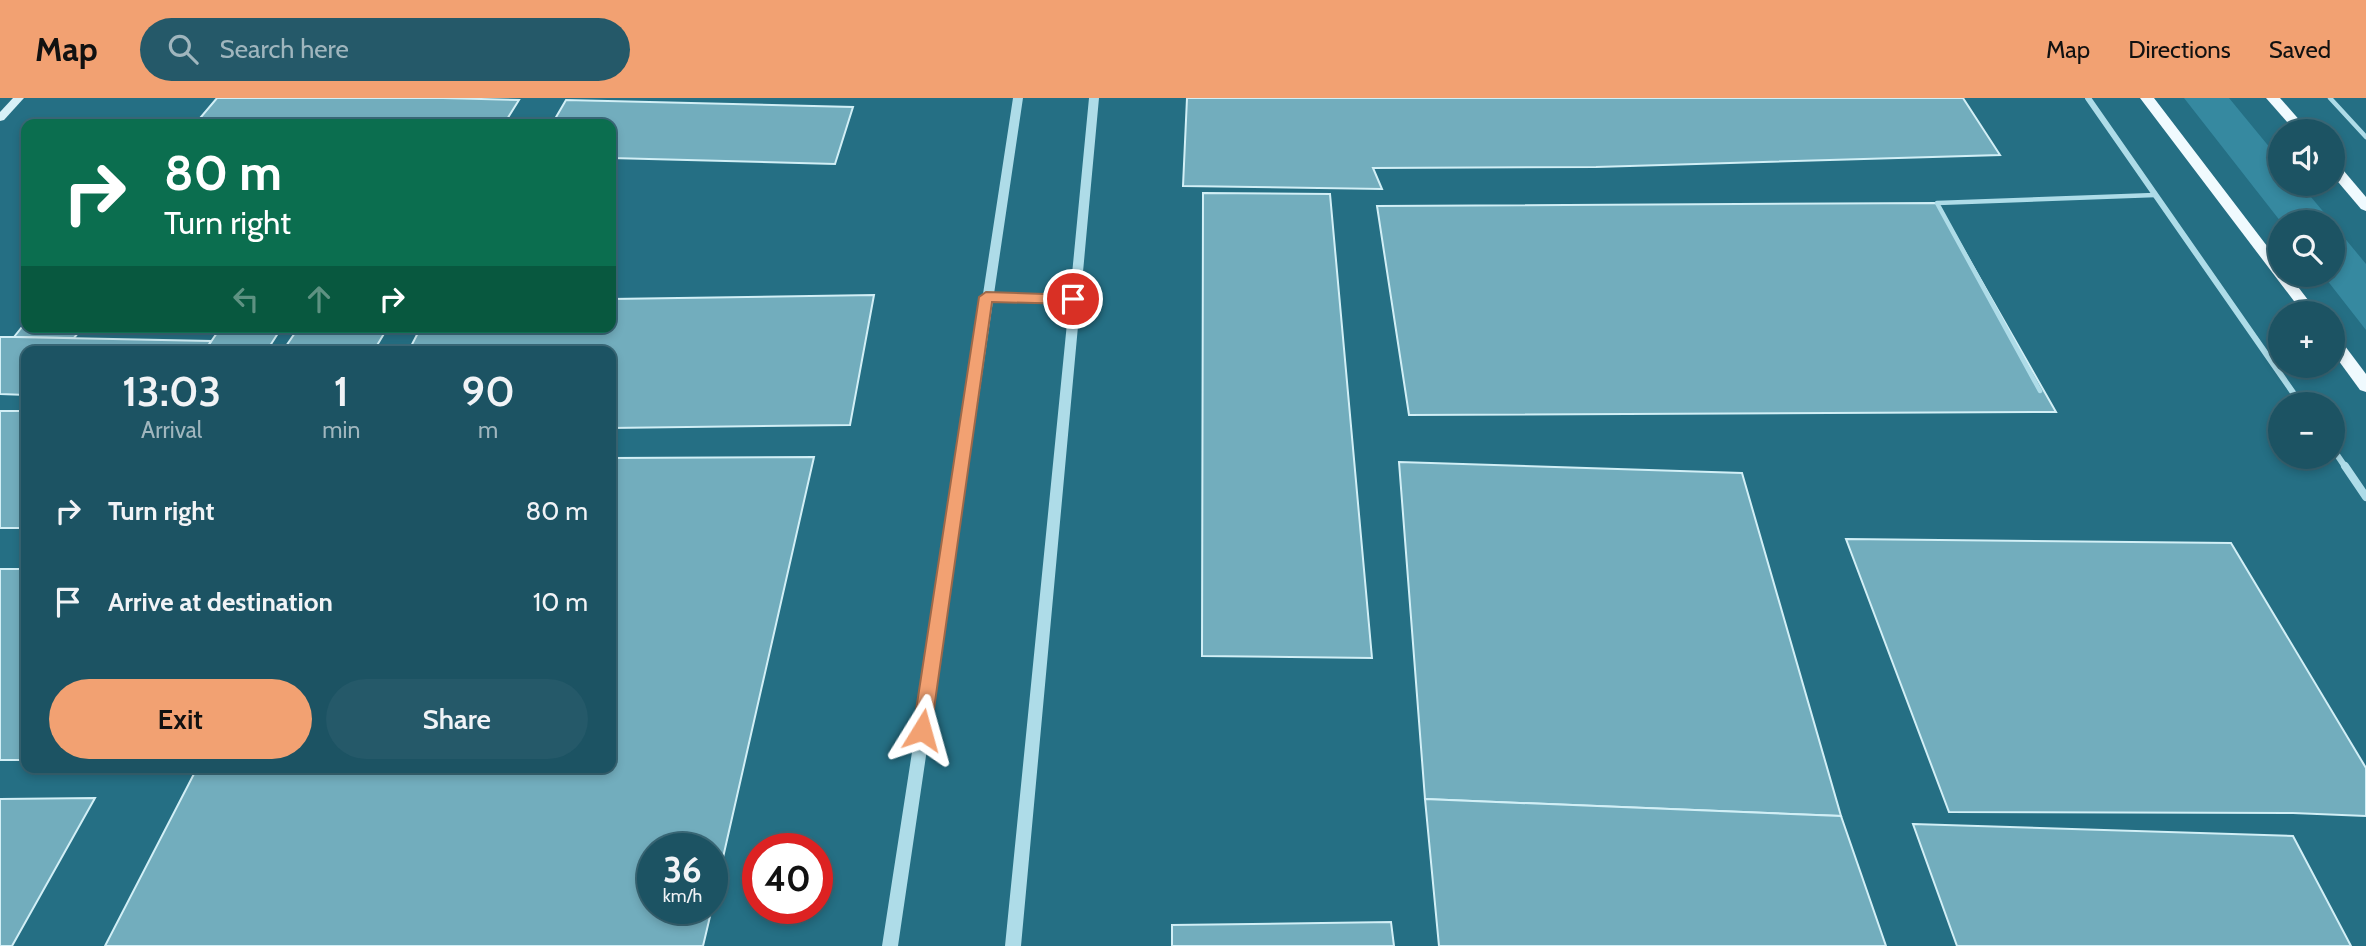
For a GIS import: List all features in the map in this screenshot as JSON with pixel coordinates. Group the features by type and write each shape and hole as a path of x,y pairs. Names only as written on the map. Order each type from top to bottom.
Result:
{"main road":[{"path":"0,118 19,98"},
{"path":"2147,98 2268,257"},
{"path":"2273,98 2291,119"},
{"path":"2345,181 2366,206"},
{"path":"2291,287 2302,301"},
{"path":"2345,358 2366,386"}],"street":[{"path":"890,946 1018,98"},
{"path":"1013,946 1094,98"},
{"path":"2088,98 2293,392"},
{"path":"986,297 1073,299"},
{"path":"2345,466 2366,497"}],"lane":[{"path":"2330,98 2366,137"},
{"path":"2040,391 1937,204 2155,195"}],"shaded area":[{"path":"2184,98 2229,98 2268,145 2268,196 2310,196 2322,210 2272,210"},
{"path":"2345,239 2366,264 2366,330 2332,287 2345,287"}],"building":[{"path":"217,98 519,100 507,119 199,119"},
{"path":"1187,98 1963,98 2000,155 1596,167 1373,168 1382,189 1183,186"},
{"path":"566,100 853,107 835,164 616,158 616,119 555,119"},
{"path":"1203,193 1330,194 1372,658 1202,656"},
{"path":"1937,203 2056,412 1409,415 1377,206"},
{"path":"874,295 850,425 616,428 616,346 411,346 418,333 616,333 616,299"},
{"path":"21,328 21,333 78,333 74,338 14,337"},
{"path":"217,333 278,333 270,346 208,346"},
{"path":"295,333 384,333 377,346 286,346"},
{"path":"0,337 211,341 208,346 21,346 21,395 0,394"},
{"path":"0,411 21,411 21,528 0,528"},
{"path":"814,457 728,836 728,833 637,833 637,924 708,924 703,946 105,946 194,773 616,773 616,458"},
{"path":"1399,462 1742,473 1841,816 1425,799"},
{"path":"1846,539 2231,543 2366,768 2366,816 2293,813 1949,812"},
{"path":"0,569 21,569 21,760 0,760"},
{"path":"95,798 12,946 0,946 0,799"},
{"path":"1425,799 1841,816 1886,946 1439,946"},
{"path":"1913,824 2293,836 2351,946 1957,946"},
{"path":"1391,922 1394,946 1172,946 1172,925"}],"route":[{"path":"922,730 986,297 1073,299"}]}
